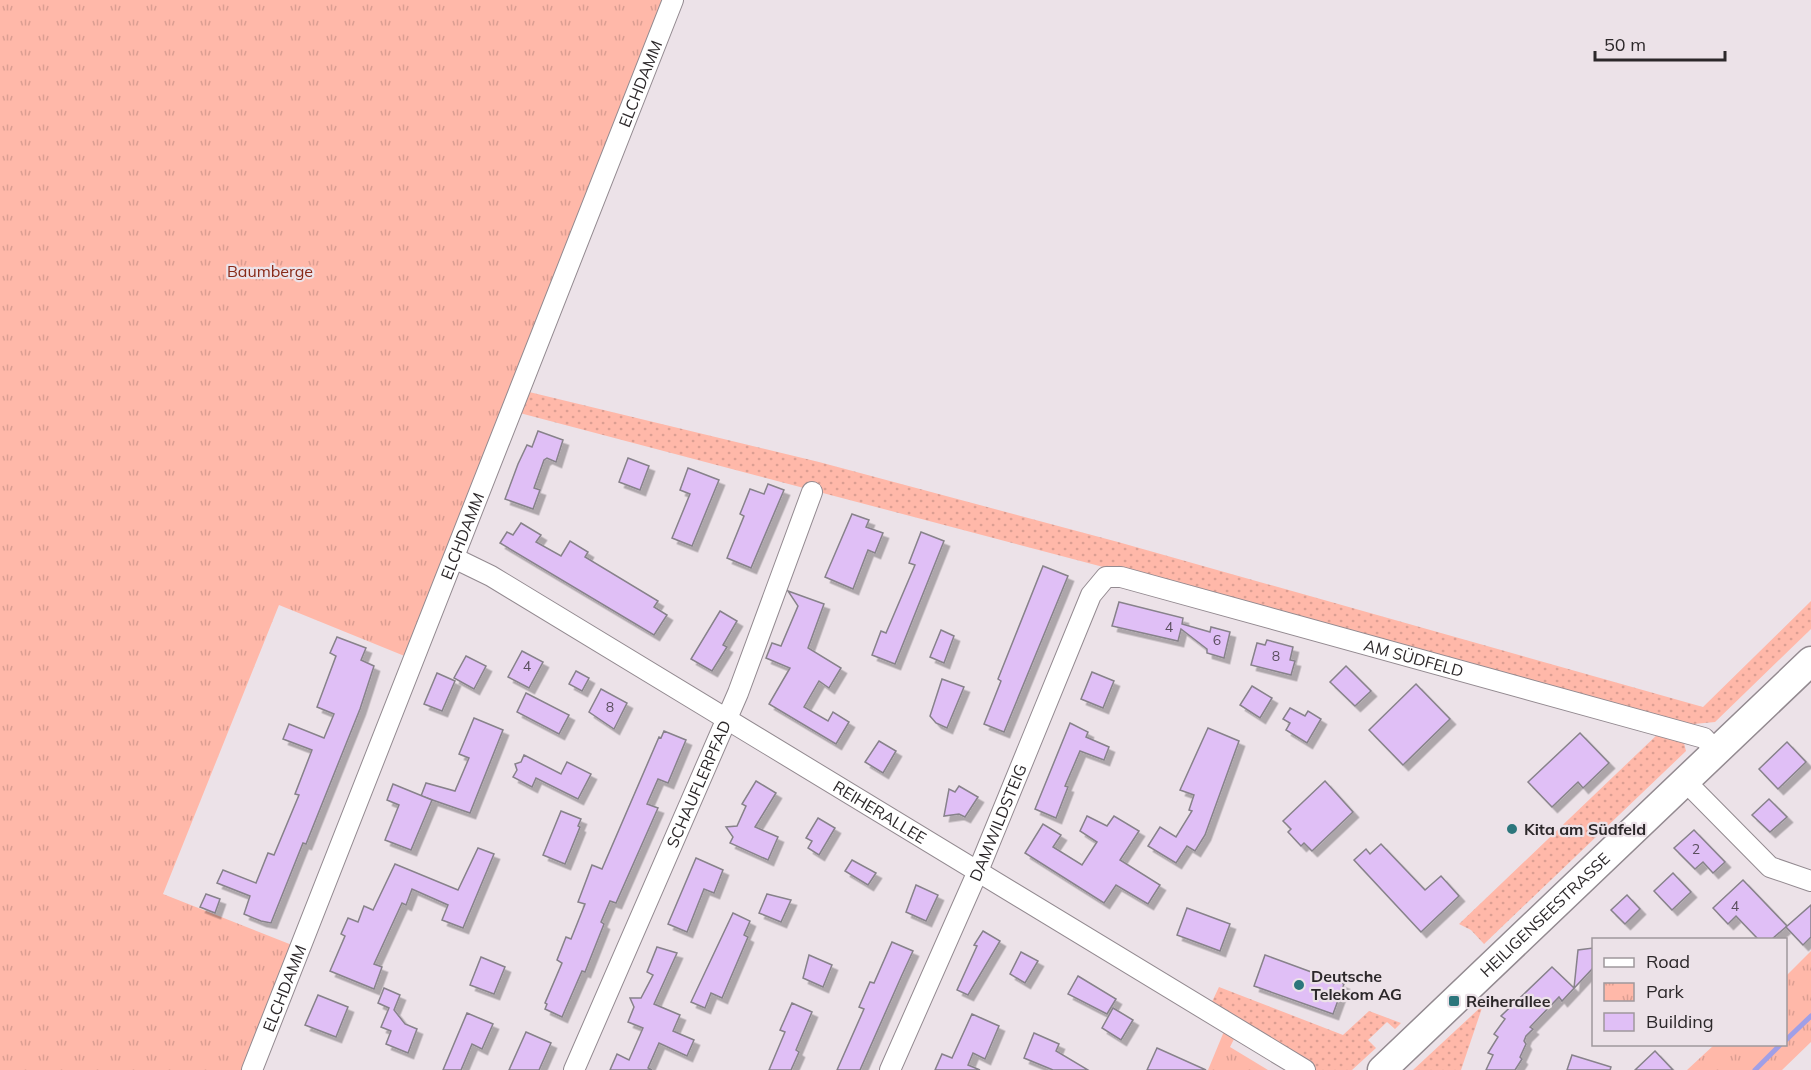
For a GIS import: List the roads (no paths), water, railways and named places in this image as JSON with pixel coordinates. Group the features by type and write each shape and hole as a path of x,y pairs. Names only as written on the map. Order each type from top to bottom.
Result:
{"main road":[{"name":"HEILIGENSEESTRASSE","path":"1382,1070 1811,661"}],"street":[{"name":"ELCHDAMM","path":"252,1070 673,0"},
{"name":"SCHAUFLERPFAD","path":"574,1070 726,720 812,492"},
{"name":"REIHERALLEE","path":"454,558 491,576 1305,1070"},
{"name":"AM SÜDFELD","path":"1106,577 1121,577 1566,698 1704,738 1716,751"},
{"name":"DAMWILDSTEIG","path":"890,1070 978,871 1091,595 1106,577"},
{"path":"1685,781 1770,867 1811,881"}],"waterway":[{"path":"1787,1039 1811,1016"},
{"path":"1755,1070 1779,1046"}],"place":[{"name":"Kita am Südfeld","path":"1512,829"},
{"name":"Deutsche Telekom AG","path":"1299,985"},
{"name":"Reiherallee","path":"1454,1001"}],"park label":[{"name":"Baumberge","path":"270,271"}]}
